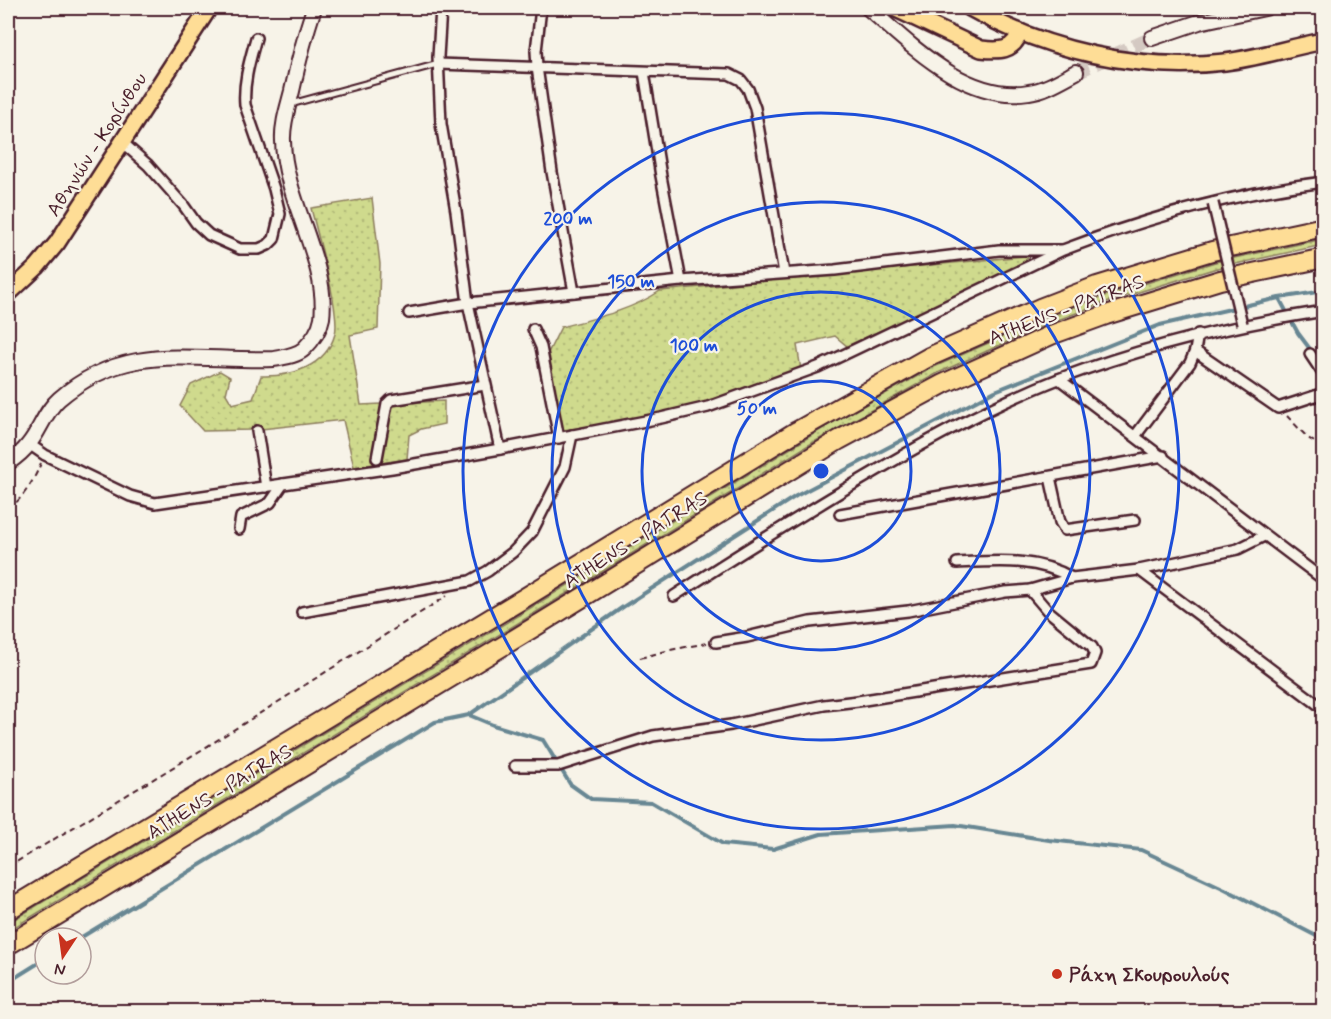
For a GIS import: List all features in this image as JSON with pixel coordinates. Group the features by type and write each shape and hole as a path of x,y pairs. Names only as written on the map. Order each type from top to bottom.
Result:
{"highway":[{"name":"ATHENS - PATRAS","path":"8,910 797,431 929,357 1040,308 1097,286 1212,251 1323,227"},
{"name":"ATHENS - PATRAS","path":"8,945 839,440 943,384 1051,335 1106,315 1220,280 1323,258"}],"main road":[{"name":"Αθηνών - Κορίνθου","path":"8,294 37,267 57,243 209,8"},
{"path":"894,8 981,49 997,51 1007,49 1017,39 1020,32"},
{"path":"970,8 1020,32 1098,55 1136,62 1174,64 1226,62 1323,41"}],"street":[{"path":"8,463 29,444 56,401 111,368 126,362 148,358 274,359 293,355 303,350 315,336 322,320 320,281 288,177 283,139 306,30 314,8"},
{"path":"441,8 438,64 441,124 456,211 468,303 500,449"},
{"path":"541,8 536,43 537,67 552,172 574,292"},
{"path":"868,8 946,70 981,90 997,93 1031,92 1076,72"},
{"path":"1152,38 1199,22 1265,8"},
{"path":"123,143 148,165 196,223 209,235 240,249 251,250 268,245 274,239 280,214 274,189 244,105 245,80 256,38"},
{"path":"438,64 729,74 741,80 748,89 759,125 784,273"},
{"path":"644,72 681,281"},
{"path":"29,444 45,455 130,496 154,503 500,449 661,418 708,407 818,367 1063,250 1153,218 1214,202 1267,190 1323,182"},
{"path":"1214,202 1242,324"},
{"path":"409,313 468,303 681,281 858,267 999,250 1063,250"},
{"path":"674,596 781,528 928,440 988,410 1059,379 1149,348 1242,324 1323,310"},
{"path":"533,329 541,347 559,438"},
{"path":"1136,435 1190,363 1203,333"},
{"path":"1195,351 1278,408 1323,393"},
{"path":"1311,354 1323,375"},
{"path":"1059,379 1136,435 1323,580"},
{"path":"377,458 387,404 391,400 485,385"},
{"path":"257,431 266,487"},
{"path":"302,612 470,581 488,571 513,552 532,532 565,466 572,435"},
{"path":"840,514 1163,456"},
{"path":"1050,477 1060,522 1065,530 1136,520"},
{"path":"239,529 241,517 270,503 283,484"},
{"path":"716,642 810,622 908,611 1005,592 1030,590 1072,578 1138,570 1238,549 1264,536"},
{"path":"957,563 1027,562 1061,572 1072,578"},
{"path":"1138,570 1323,709"},
{"path":"515,766 558,766 653,736 757,721 824,705 1091,664 1095,653 1092,647 1047,610 1030,590"}],"lane":[{"path":"289,104 438,64"}],"path":[{"path":"1278,408 1308,438 1323,448"},
{"path":"8,509 27,489 45,455"},
{"path":"8,867 203,749 470,581"},
{"path":"640,658 692,645 716,642"}],"green space":[{"path":"372,198 380,264 378,329 350,335 361,405 444,401 444,424 421,429 409,435 407,459 354,467 343,420 252,430 203,431 180,406 191,385 220,371 230,377 226,394 232,404 253,399 261,376 295,372 306,368 324,355 335,334 335,309 311,208"},
{"path":"1323,239 1323,245 1217,268 1103,303 1047,324 938,373 807,446 8,931 8,923 830,424 934,367 1045,318 1101,297 1215,262"},
{"path":"1025,256 1028,258 1003,275 847,346 835,336 797,345 801,370 716,400 631,421 563,430 547,355 561,327 624,309 660,291"}],"waterway":[{"path":"93,930 435,722 469,715 623,607 796,496 995,391 1160,325 1279,298 1324,291"},
{"path":"1279,298 1298,333 1313,353"},
{"path":"469,715 543,740 570,784 591,799 651,802 723,844 773,849 821,834 955,825 1049,840 1141,850 1225,889 1324,940"},
{"path":"8,982 33,966"}],"tunnel":[{"path":"1076,72 1152,38"}],"place":[{"name":"Ράχη Σκουρουλούς","path":"1057,974"}]}
